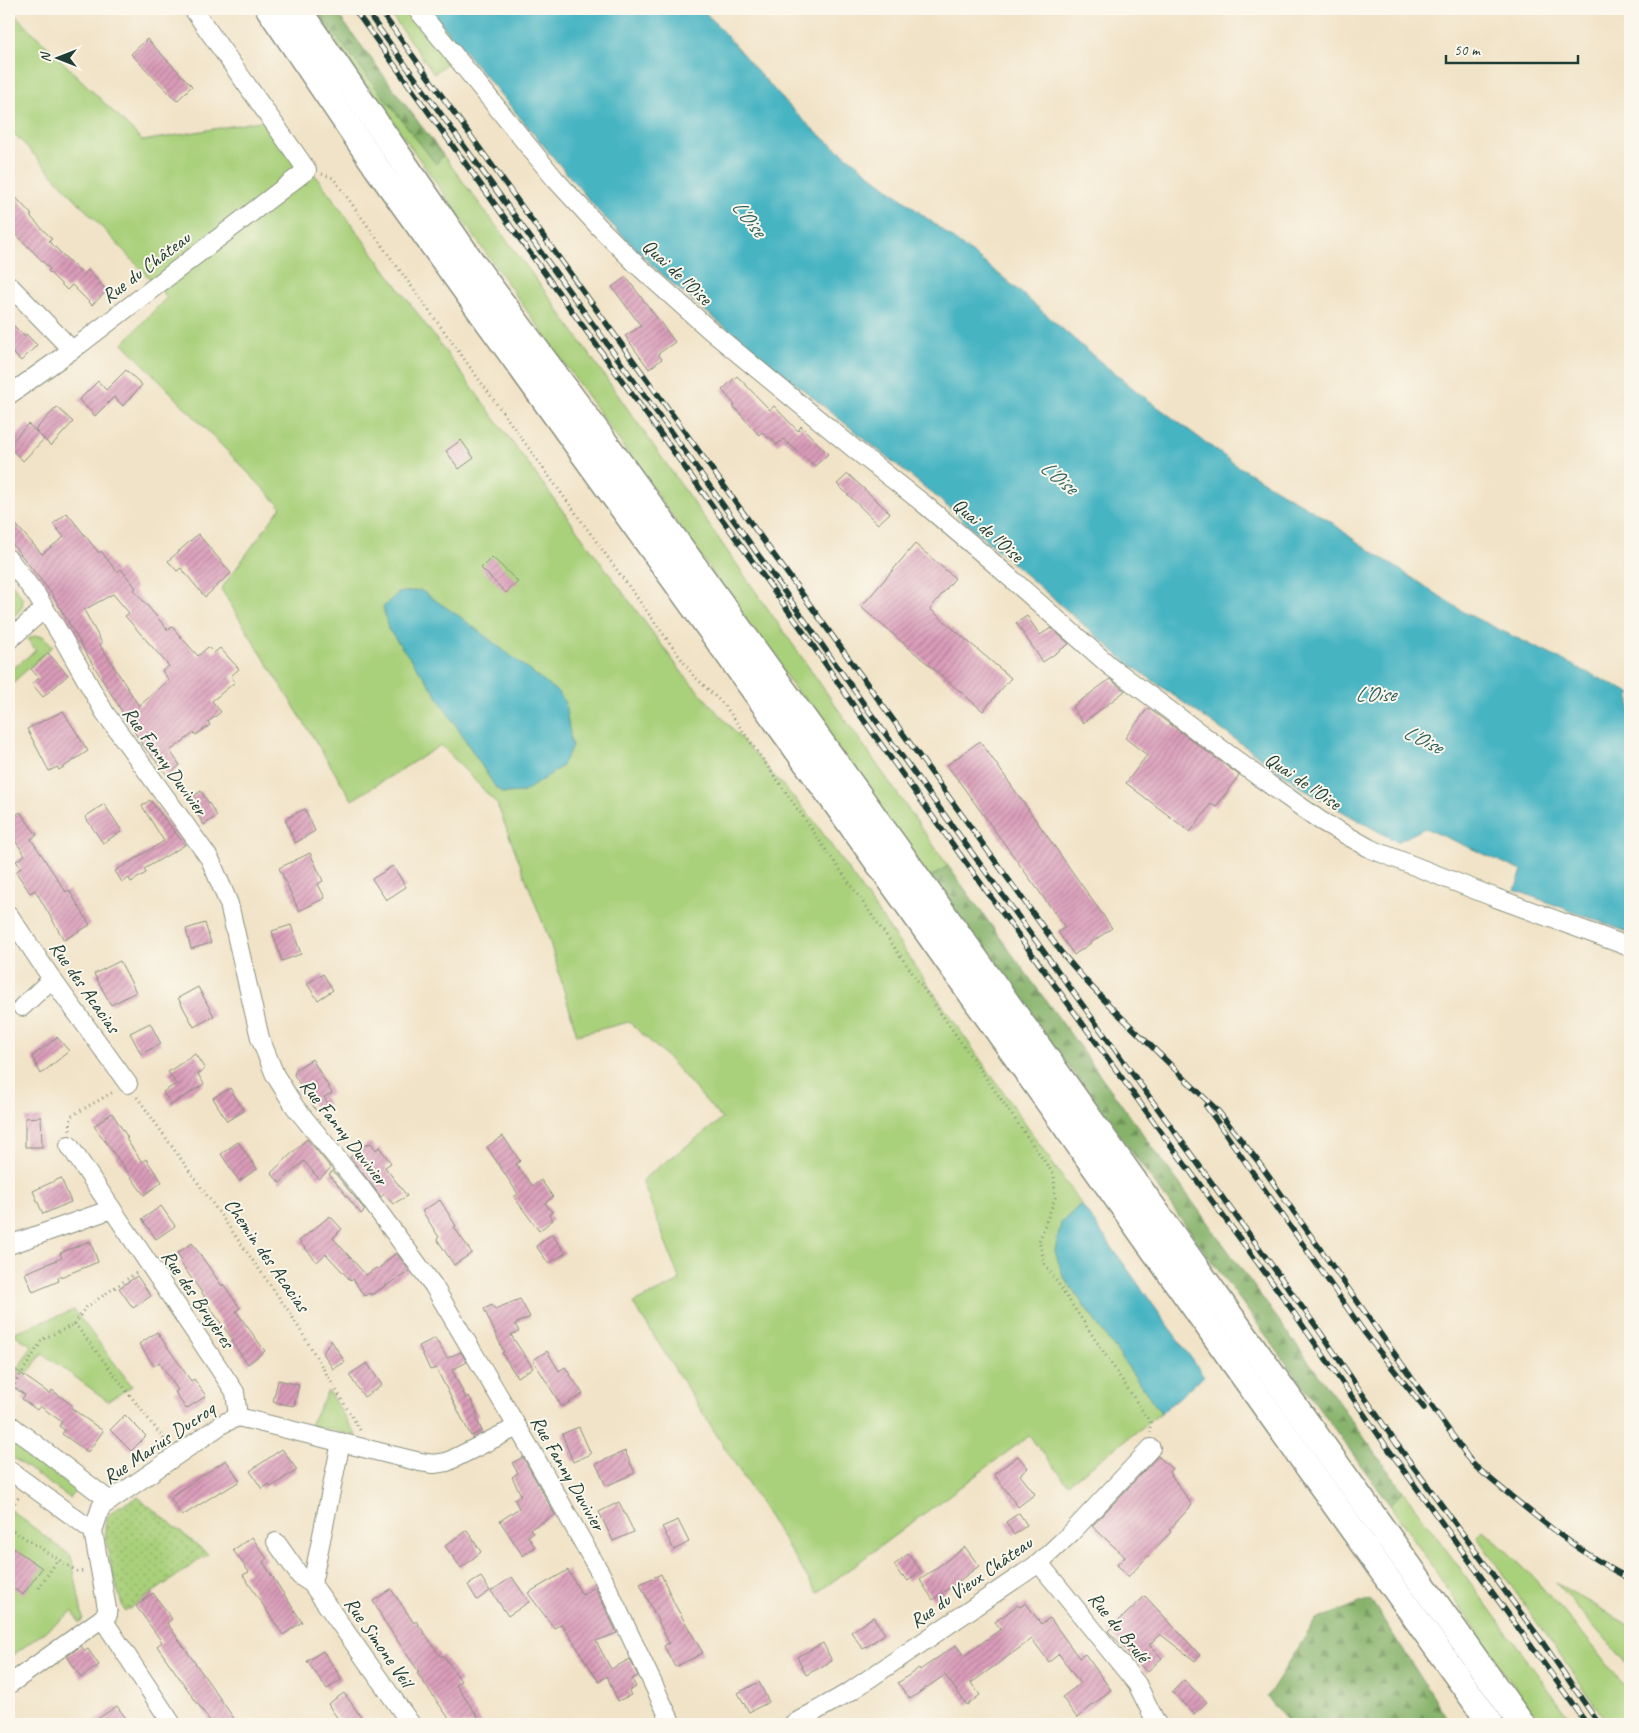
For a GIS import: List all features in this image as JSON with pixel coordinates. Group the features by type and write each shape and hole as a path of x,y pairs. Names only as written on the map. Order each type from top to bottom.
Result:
{"highway":[{"path":"269,9 377,168 847,819 1492,1724"},
{"path":"298,9 474,265 599,434 821,742 1522,1724"}],"street":[{"path":"193,9 307,170"},
{"name":"Quai de l'Oise","path":"417,9 555,178 599,227 644,271 711,331 989,559 1110,666 1321,821 1371,849 1496,898 1630,947"},
{"name":"Rue du Château","path":"9,395 72,350 307,170"},
{"path":"9,285 72,350"},
{"name":"Rue Fanny Duvivier","path":"9,559 73,655 105,713 210,859 229,904 260,1038 275,1075 294,1107 362,1189 433,1285 610,1590 672,1724"},
{"path":"9,640 44,609"},
{"name":"Rue des Acacias","path":"9,915 52,979 128,1084"},
{"path":"22,1007 52,979"},
{"name":"Rue des Bruyères","path":"69,1145 235,1392 238,1417"},
{"path":"9,1245 112,1209"},
{"name":"Rue Marius Ducroq","path":"102,1618 108,1614 93,1531 101,1507 224,1423 238,1417 420,1462 441,1464 517,1427"},
{"path":"9,1424 110,1501"},
{"path":"312,1584 341,1442"},
{"name":"Rue du Vieux Château","path":"793,1724 851,1691 1039,1563 1071,1533 1151,1448"},
{"path":"9,1470 93,1531"},
{"name":"Rue Simone Veil","path":"276,1542 300,1576 312,1584 411,1724"},
{"name":"Rue du Brulé","path":"1039,1563 1137,1684 1157,1724"},
{"path":"10,1684 102,1618 172,1724"}],"path":[{"path":"307,170 333,178 692,674 726,706 1054,1175 1055,1198 1039,1241 1045,1264 1150,1422 1151,1448"},
{"path":"69,1145 71,1116 128,1084"},
{"name":"Chemin des Acacias","path":"128,1084 290,1313 372,1450"},
{"path":"9,1393 43,1339 75,1324 85,1308 149,1264"},
{"path":"75,1324 176,1456"},
{"path":"9,1528 78,1572 100,1568"},
{"path":"39,1588 58,1559"}],"green space":[{"path":"9,9 143,141 272,119 683,674 812,818 1081,1204 1061,1223 1063,1276 1161,1413 1068,1484 1029,1436 817,1593 633,1303 680,1281 642,1180 722,1119 668,1058 629,1022 577,1035 549,939 497,804 441,745 352,800 221,589 281,507 123,343 167,297 9,128","holes":["388,629 524,792 503,793 496,788 428,682"]},
{"path":"313,9 315,9 436,163 443,155 550,298 948,866 929,878"},
{"path":"315,9 334,9 443,155 436,164"},
{"path":"387,9 431,9 463,49 434,74"},
{"path":"13,585 23,599 22,607 11,620 9,617 9,588"},
{"path":"43,636 53,646 9,686 9,672 36,650 27,639"},
{"path":"948,866 1403,1491 1390,1505 929,878"},
{"path":"74,1310 132,1386 108,1401 42,1353 9,1402 9,1383 32,1346 12,1333"},
{"path":"328,1391 357,1436 310,1425"},
{"path":"9,1438 78,1488 70,1498 9,1455"},
{"path":"1403,1491 1574,1724 1540,1724 1390,1505"},
{"path":"138,1497 208,1554 125,1612 111,1566 105,1528 106,1520 111,1512"},
{"path":"9,1509 71,1556 83,1619 79,1623 73,1611 9,1658"},
{"path":"1483,1530 1524,1567 1588,1640 1630,1693 1630,1724 1608,1724 1477,1537"},
{"path":"1556,1583 1630,1626 1630,1668"},
{"path":"1370,1599 1451,1724 1290,1724 1267,1697 1316,1620"}],"water":[{"name":"L’Oise","path":"429,9 702,9 787,103 817,133 1004,278 1139,393 1236,465 1330,521 1353,539 1467,614 1630,693 1630,933 1515,890 1522,871 1425,828 1397,842 1313,795 1124,660 933,494 689,298 655,268 600,213"},
{"path":"420,590 459,616 559,693 565,703 572,747 561,767 524,792 503,793 496,788 428,682 388,629 383,607 398,593"},
{"path":"1081,1204 1204,1376 1161,1413 1063,1276 1055,1251 1061,1223"}],"building":[{"path":"147,39 192,86 177,101 131,54"},
{"path":"9,190 52,239 49,241 83,275 88,270 107,291 92,305 72,285 67,290 48,271 50,269 9,227"},
{"path":"626,277 675,342 658,354 662,359 649,369 625,336 641,326 612,287"},
{"path":"9,321 24,336 26,334 37,345 21,361 9,349"},
{"path":"126,370 142,385 123,406 114,397 95,416 79,400 98,381 106,390"},
{"path":"737,376 770,410 774,406 798,431 801,426 828,454 815,466 783,439 777,445 762,432 759,435 733,406 735,405 722,390"},
{"path":"57,407 73,422 51,446 35,430"},
{"path":"28,424 44,439 23,461 9,447 9,444"},
{"path":"461,440 474,458 459,469 446,451"},
{"path":"848,474 890,513 878,524 837,484"},
{"path":"67,513 117,572 121,569 136,588 134,590 168,630 172,627 198,656 208,647 214,653 220,648 239,669 231,676 235,682 212,701 221,712 208,722 210,725 196,735 194,733 170,751 180,765 168,776 142,744 52,594 9,540 9,517 42,554 64,537 53,524","holes":["113,594 129,613 125,616 169,666 162,671 169,680 139,706 100,645 102,643 84,610"]},
{"path":"198,534 231,573 205,597 181,568 177,571 168,561"},
{"path":"915,544 955,578 930,609 1011,678 983,711 861,607"},
{"path":"492,557 518,582 506,593 481,568"},
{"path":"1027,616 1040,635 1051,628 1069,644 1043,662 1016,623"},
{"path":"48,653 68,675 43,697 32,684 39,678 31,669"},
{"path":"1110,679 1125,691 1083,723 1072,707"},
{"path":"1148,708 1239,775 1216,807 1211,804 1190,832 1126,783 1147,755 1125,738"},
{"path":"63,711 88,751 59,770 57,767 49,771 27,729"},
{"path":"980,741 1112,928 1074,955 1058,932 1065,927 947,765"},
{"path":"201,791 217,816 204,825 188,800"},
{"path":"150,800 185,845 144,869 146,873 131,882 129,878 122,882 115,871 164,841 142,806"},
{"path":"104,804 122,831 103,843 85,817"},
{"path":"305,809 315,831 295,843 285,819"},
{"path":"20,812 37,835 31,839 66,892 69,890 90,925 64,940 35,890 30,893 16,872 21,868 16,861 25,855 9,832 9,820"},
{"path":"310,853 323,881 318,884 325,898 299,911 279,868"},
{"path":"393,866 406,887 386,900 372,879"},
{"path":"205,923 211,943 191,949 186,929"},
{"path":"291,925 301,954 282,961 272,931"},
{"path":"120,961 136,992 111,1005 94,974"},
{"path":"323,974 333,990 318,1000 307,984"},
{"path":"198,987 214,1016 194,1027 178,998"},
{"path":"150,1023 161,1044 141,1054 130,1033"},
{"path":"57,1037 69,1051 41,1074 32,1057"},
{"path":"195,1054 205,1069 198,1074 204,1084 171,1105 163,1092 176,1084 168,1072"},
{"path":"312,1059 332,1093 324,1097 329,1105 317,1112 294,1075 296,1069"},
{"path":"230,1088 244,1111 227,1121 213,1098"},
{"path":"112,1113 128,1138 126,1139 142,1162 146,1159 162,1182 144,1195 94,1126"},
{"path":"41,1117 42,1147 25,1147 25,1118"},
{"path":"503,1136 520,1161 516,1164 533,1186 541,1180 553,1197 545,1203 552,1212 549,1215 553,1220 539,1231 514,1197 518,1194 487,1147"},
{"path":"307,1139 331,1168 319,1179 304,1161 280,1183 271,1173"},
{"path":"238,1142 257,1169 239,1181 221,1154"},
{"path":"368,1143 371,1143 376,1150 379,1147 391,1163 385,1167 407,1196 393,1204 384,1194 381,1197 350,1157"},
{"path":"333,1171 365,1210 361,1214 329,1174"},
{"path":"61,1178 71,1202 43,1214 33,1191"},
{"path":"440,1200 456,1226 454,1227 472,1253 454,1265 422,1211"},
{"path":"161,1206 175,1226 156,1239 142,1219"},
{"path":"330,1216 342,1229 333,1238 366,1275 376,1268 378,1269 396,1253 410,1271 371,1295 370,1293 364,1296 353,1279 351,1281 326,1254 317,1262 299,1241"},
{"path":"552,1234 565,1253 549,1264 536,1246"},
{"path":"90,1241 98,1262 58,1278 59,1281 33,1292 25,1273 62,1258 60,1253"},
{"path":"192,1243 240,1308 236,1311 265,1351 248,1364 180,1262 182,1260 177,1253"},
{"path":"137,1276 151,1296 133,1308 119,1288"},
{"path":"520,1299 530,1317 515,1324 519,1331 511,1335 533,1368 517,1377 502,1353 504,1352 484,1309 492,1305 495,1309"},
{"path":"157,1332 191,1381 194,1379 206,1396 186,1409 175,1392 178,1390 159,1362 154,1366 139,1344"},
{"path":"435,1338 447,1358 461,1352 467,1362 452,1370 466,1398 469,1396 478,1415 476,1418 482,1431 471,1436 436,1368 430,1370 419,1346"},
{"path":"331,1340 345,1362 333,1369 323,1353"},
{"path":"547,1351 559,1371 565,1367 583,1394 562,1407 533,1360"},
{"path":"367,1363 382,1385 364,1397 349,1375"},
{"path":"9,1365 50,1394 52,1390 73,1406 71,1408 103,1431 88,1452 62,1434 65,1430 59,1426 62,1422 40,1406 37,1410 22,1399 25,1395 9,1384"},
{"path":"278,1380 299,1385 294,1406 273,1402"},
{"path":"125,1415 146,1436 131,1451 110,1430"},
{"path":"579,1427 591,1454 573,1462 562,1434"},
{"path":"282,1449 297,1470 271,1487 269,1484 262,1489 250,1471"},
{"path":"625,1451 635,1473 606,1486 596,1464"},
{"path":"1018,1456 1028,1468 1020,1475 1035,1494 1018,1507 994,1474"},
{"path":"1158,1456 1172,1469 1169,1472 1192,1505 1169,1530 1171,1532 1128,1577 1117,1565 1125,1557 1092,1526"},
{"path":"523,1457 555,1515 530,1529 533,1533 528,1536 535,1547 523,1556 500,1521 519,1508 514,1499 521,1495 512,1477 518,1473 512,1463"},
{"path":"226,1460 240,1481 182,1516 170,1497"},
{"path":"619,1502 634,1532 613,1541 599,1512"},
{"path":"1019,1513 1027,1525 1014,1535 1006,1522"},
{"path":"678,1520 689,1542 674,1550 662,1527"},
{"path":"467,1530 481,1552 461,1568 445,1546"},
{"path":"252,1537 267,1559 263,1562 302,1622 283,1635 243,1575 249,1572 233,1550"},
{"path":"9,1545 42,1568 23,1595 9,1585"},
{"path":"965,1547 979,1566 933,1600 920,1580"},
{"path":"908,1554 921,1571 908,1581 904,1576 902,1577 894,1565"},
{"path":"568,1570 582,1595 595,1587 617,1633 596,1641 611,1669 630,1659 638,1676 632,1679 636,1687 629,1691 631,1695 618,1701 607,1676 599,1682 562,1624 554,1628 528,1593"},
{"path":"661,1574 675,1605 703,1653 675,1667 664,1646 669,1643 640,1584"},
{"path":"481,1577 490,1591 477,1600 468,1585"},
{"path":"512,1577 529,1602 508,1616 491,1591"},
{"path":"391,1589 414,1623 416,1621 441,1657 443,1655 461,1681 456,1685 483,1724 453,1724 417,1673 419,1672 384,1621 373,1601"},
{"path":"153,1593 172,1619 167,1623 238,1724 212,1724 157,1646 162,1642 136,1606"},
{"path":"1145,1596 1200,1655 1195,1661 1160,1634 1149,1645 1162,1658 1147,1672 1108,1631"},
{"path":"1026,1603 1041,1624 1050,1618 1079,1658 1085,1654 1111,1690 1077,1718 1062,1697 1080,1684 1059,1654 1049,1662 1032,1639 971,1683 980,1695 967,1705 945,1675 910,1699 898,1683 956,1645 964,1656 1001,1629 995,1622 1018,1605 1020,1607"},
{"path":"873,1617 885,1634 863,1649 851,1632"},
{"path":"823,1643 832,1661 806,1675 797,1657"},
{"path":"81,1646 85,1651 88,1649 99,1665 81,1678 67,1656"},
{"path":"323,1651 342,1679 327,1689 307,1661"},
{"path":"1184,1680 1207,1702 1194,1714 1172,1692"},
{"path":"759,1682 769,1702 749,1712 738,1693"},
{"path":"344,1693 366,1724 342,1724 333,1712 328,1704"},
{"path":"117,1706 130,1724 90,1724"}],"railway":[{"path":"354,9 805,634 922,802 1283,1297 1384,1443 1587,1724"},
{"path":"365,9 689,457 866,707 1318,1329 1396,1443 1543,1643 1599,1724"},
{"path":"379,9 1061,952 1112,1008 1218,1111 1257,1160 1470,1460"},
{"path":"1206,1106 1364,1332 1424,1408"},
{"path":"1465,1455 1476,1467 1550,1528 1609,1568 1630,1579"}],"water label":[{"name":"L'Oise","path":"749,218"},
{"name":"L'Oise","path":"1059,477"},
{"name":"L'Oise","path":"1423,739"}]}
